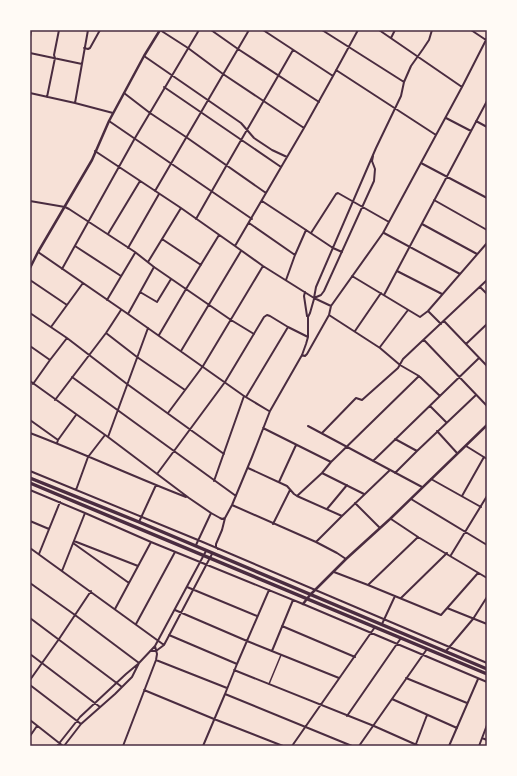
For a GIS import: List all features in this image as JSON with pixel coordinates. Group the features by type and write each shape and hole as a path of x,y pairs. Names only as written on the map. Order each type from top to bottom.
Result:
{"highway":[{"path":"30,478 139,522 487,669"},
{"path":"30,484 487,674"}],"street":[{"path":"30,37 31,30"},
{"path":"47,98 59,30"},
{"path":"75,103 88,30"},
{"path":"84,48 90,48 100,30"},
{"path":"30,268 92,160 113,113 160,30 304,128"},
{"path":"62,269 119,166 198,30"},
{"path":"211,30 319,102"},
{"path":"155,191 249,30"},
{"path":"264,30 333,76"},
{"path":"322,30 404,82"},
{"path":"235,246 319,102 358,30"},
{"path":"379,30 462,87"},
{"path":"391,38 395,30"},
{"path":"308,317 316,287 372,156 401,96 404,82 411,66 429,40 432,30"},
{"path":"302,355 305,356 307,354 329,315 331,306 383,233 487,40 471,30"},
{"path":"196,219 293,50"},
{"path":"30,53 82,64"},
{"path":"144,56 241,123 254,138 272,150 287,157"},
{"path":"336,70 437,135"},
{"path":"164,87 281,167"},
{"path":"30,93 113,113"},
{"path":"124,93 150,113 266,193"},
{"path":"354,331 382,294 397,271 487,101"},
{"path":"446,118 471,131"},
{"path":"109,121 252,218"},
{"path":"476,121 487,127"},
{"path":"95,151 181,208 262,266 314,298 331,306"},
{"path":"314,298 321,295 324,291 374,180 375,169 372,156"},
{"path":"421,163 487,198"},
{"path":"108,234 140,181"},
{"path":"311,233 338,193 389,222"},
{"path":"128,248 159,194"},
{"path":"434,200 487,230"},
{"path":"30,201 65,207 135,252 208,305 254,334"},
{"path":"262,201 333,248 342,252"},
{"path":"148,262 181,208"},
{"path":"249,223 295,254"},
{"path":"422,224 477,254"},
{"path":"286,280 295,254 306,230"},
{"path":"383,233 460,274"},
{"path":"159,336 219,235"},
{"path":"162,239 201,265"},
{"path":"352,276 420,317 428,311 487,243"},
{"path":"75,246 121,276"},
{"path":"181,351 241,250"},
{"path":"38,252 245,396 270,411"},
{"path":"107,300 135,252"},
{"path":"168,413 203,366 262,266"},
{"path":"128,314 154,267"},
{"path":"397,271 442,294"},
{"path":"140,292 157,302 171,279"},
{"path":"30,280 67,305"},
{"path":"322,433 356,398 362,400 398,368 403,359 487,280"},
{"path":"51,327 83,283"},
{"path":"480,287 487,294"},
{"path":"218,550 216,544 225,518 248,468 270,411 302,355 306,344 308,337 308,317 304,296 305,292"},
{"path":"55,400 106,333 121,310"},
{"path":"380,348 408,310"},
{"path":"428,311 441,324"},
{"path":"30,313 67,338 127,384 224,454"},
{"path":"329,315 380,348 400,365 419,376 440,396"},
{"path":"157,474 225,382 264,317 270,316 288,328 308,337"},
{"path":"444,321 487,366"},
{"path":"466,344 487,324"},
{"path":"108,437 148,328"},
{"path":"214,481 245,396 288,328"},
{"path":"106,333 137,357 185,390"},
{"path":"34,384 67,338"},
{"path":"424,340 487,406"},
{"path":"30,346 50,360"},
{"path":"373,461 479,358"},
{"path":"297,496 419,376"},
{"path":"72,377 236,496"},
{"path":"30,381 189,498 211,513 220,518 225,518"},
{"path":"395,473 446,422 476,395"},
{"path":"430,406 446,422"},
{"path":"57,442 76,415"},
{"path":"30,420 57,442"},
{"path":"303,604 346,559 390,519 487,425"},
{"path":"308,426 422,487"},
{"path":"263,428 331,462"},
{"path":"437,431 457,453"},
{"path":"30,433 57,442 88,457 189,498"},
{"path":"76,490 88,457 105,435"},
{"path":"395,439 417,451"},
{"path":"279,483 296,445"},
{"path":"462,496 486,458 465,446"},
{"path":"248,468 287,486 297,496 342,516"},
{"path":"316,542 390,470"},
{"path":"30,471 198,540 218,550 487,663"},
{"path":"322,473 364,494"},
{"path":"431,478 481,507"},
{"path":"139,522 156,485"},
{"path":"327,509 347,485"},
{"path":"30,490 150,542 303,604 487,682"},
{"path":"274,524 290,490"},
{"path":"451,555 487,496"},
{"path":"411,499 487,545"},
{"path":"39,554 60,502"},
{"path":"355,503 380,528"},
{"path":"232,505 316,542 346,559"},
{"path":"62,571 85,513"},
{"path":"195,546 211,513"},
{"path":"390,519 487,578"},
{"path":"30,521 49,529"},
{"path":"368,585 418,537"},
{"path":"73,542 138,566"},
{"path":"73,542 129,583"},
{"path":"115,609 150,542"},
{"path":"30,548 164,645"},
{"path":"57,746 76,721 116,682 139,663 155,646 206,551"},
{"path":"136,624 176,552"},
{"path":"401,598 447,553"},
{"path":"150,651 156,651 164,645 212,554"},
{"path":"334,572 440,614 478,573"},
{"path":"30,583 139,663"},
{"path":"187,587 257,616"},
{"path":"203,746 269,590"},
{"path":"30,680 59,640 91,591"},
{"path":"382,624 395,596"},
{"path":"446,651 473,619 487,597"},
{"path":"272,651 293,600"},
{"path":"447,608 487,624"},
{"path":"175,610 339,678"},
{"path":"30,618 122,687"},
{"path":"282,626 355,656"},
{"path":"292,746 375,627"},
{"path":"169,635 237,664"},
{"path":"347,716 400,638"},
{"path":"123,746 156,660 155,646"},
{"path":"359,746 427,649"},
{"path":"30,654 100,707"},
{"path":"269,684 281,655"},
{"path":"156,660 227,688"},
{"path":"30,720 63,746 81,724 132,677 139,663"},
{"path":"234,670 420,746"},
{"path":"406,678 467,703"},
{"path":"449,746 478,678"},
{"path":"30,685 81,724"},
{"path":"30,691 33,687"},
{"path":"144,690 283,746"},
{"path":"225,694 352,746"},
{"path":"392,699 457,728"},
{"path":"416,744 428,715"},
{"path":"479,746 487,725"},
{"path":"30,736 37,726"},
{"path":"482,738 487,740"}]}
